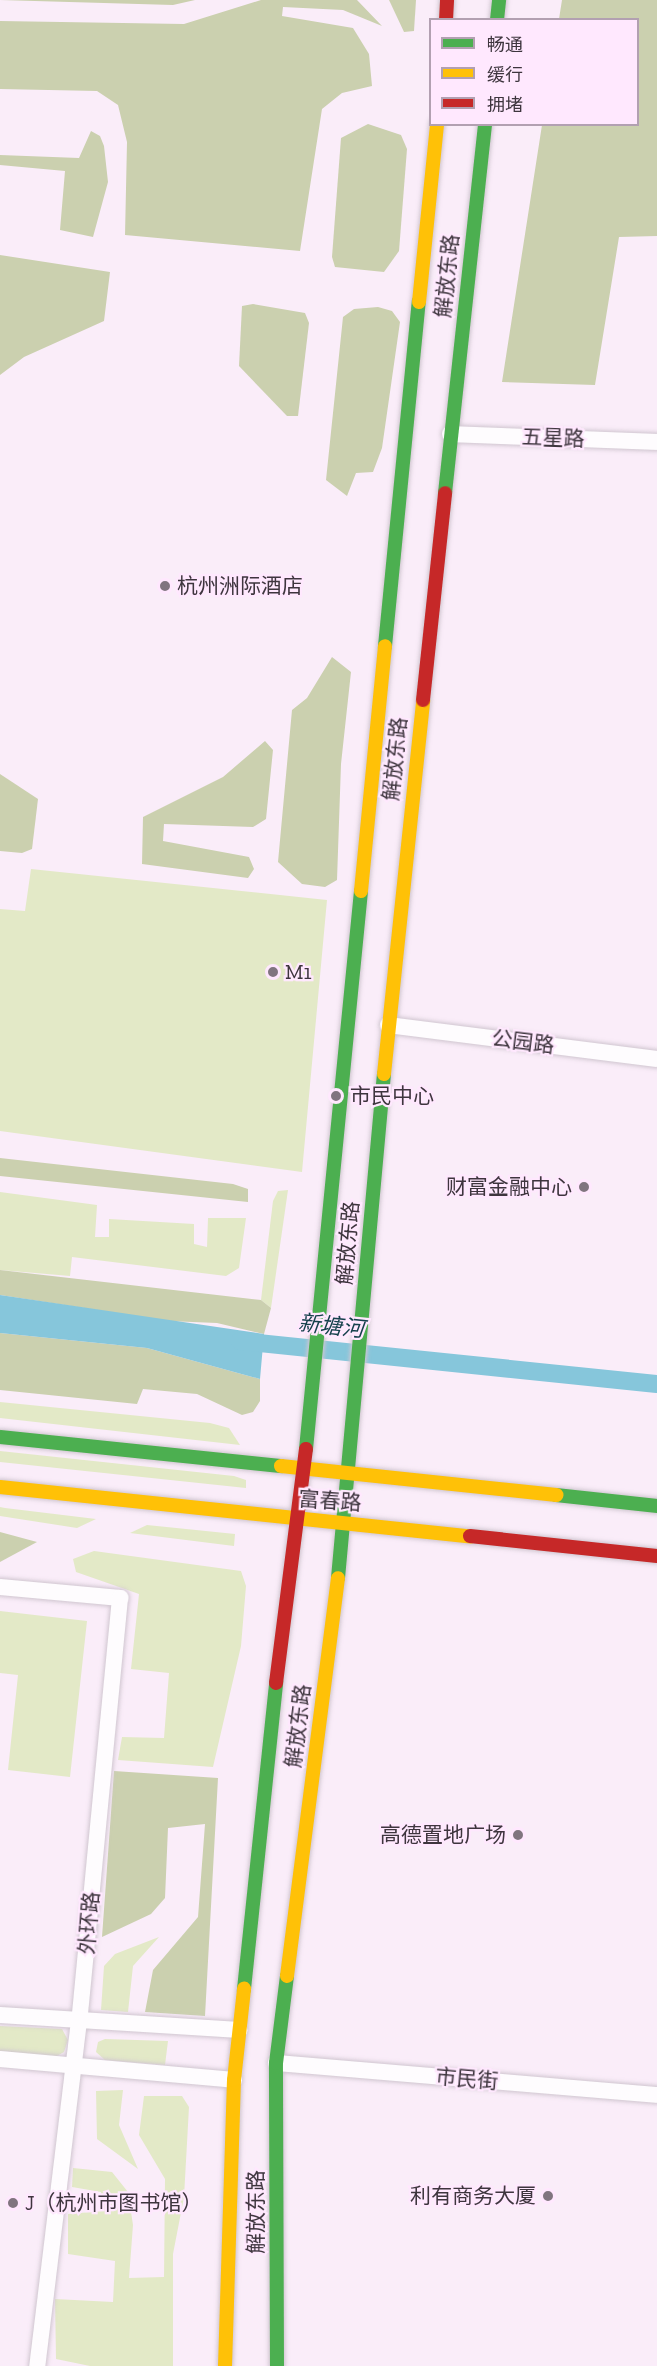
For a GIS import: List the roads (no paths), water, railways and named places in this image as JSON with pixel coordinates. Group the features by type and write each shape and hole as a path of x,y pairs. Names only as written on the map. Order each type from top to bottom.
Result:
{"main road":[{"path":"446,18 447,0"},
{"path":"497,18 499,0"},
{"name":"解放东路","path":"225,2366 234,2080 293,1520 304,1471 307,1404 410,434 436,126"},
{"name":"解放东路","path":"277,2366 276,2063 345,1522 388,1025 485,126"},
{"name":"富春路","path":"0,1437 348,1477 657,1506"},
{"name":"富春路","path":"0,1487 293,1520 345,1522 657,1556"}],"street":[{"name":"五星路","path":"450,434 657,442"},
{"name":"公园路","path":"388,1025 657,1059"},
{"name":"外环路","path":"0,1587 120,1598 80,2020 37,2366"},
{"path":"0,2015 240,2030"},
{"path":"0,2059 234,2080"},
{"name":"市民街","path":"276,2063 657,2095"}],"water":[{"path":"0,1295 264,1334 260,1379 147,1348 0,1333"}],"waterway":[{"name":"新塘河","path":"240,1341 657,1384"}],"place":[{"name":"杭州洲际酒店","path":"165,586"},
{"name":"M1","path":"273,972"},
{"name":"市民中心","path":"336,1096"},
{"name":"财富金融中心","path":"584,1187"},
{"name":"高德置地广场","path":"518,1835"},
{"name":"利有商务大厦","path":"548,2196"},
{"name":"J（杭州市图书馆）","path":"13,2203"}]}
